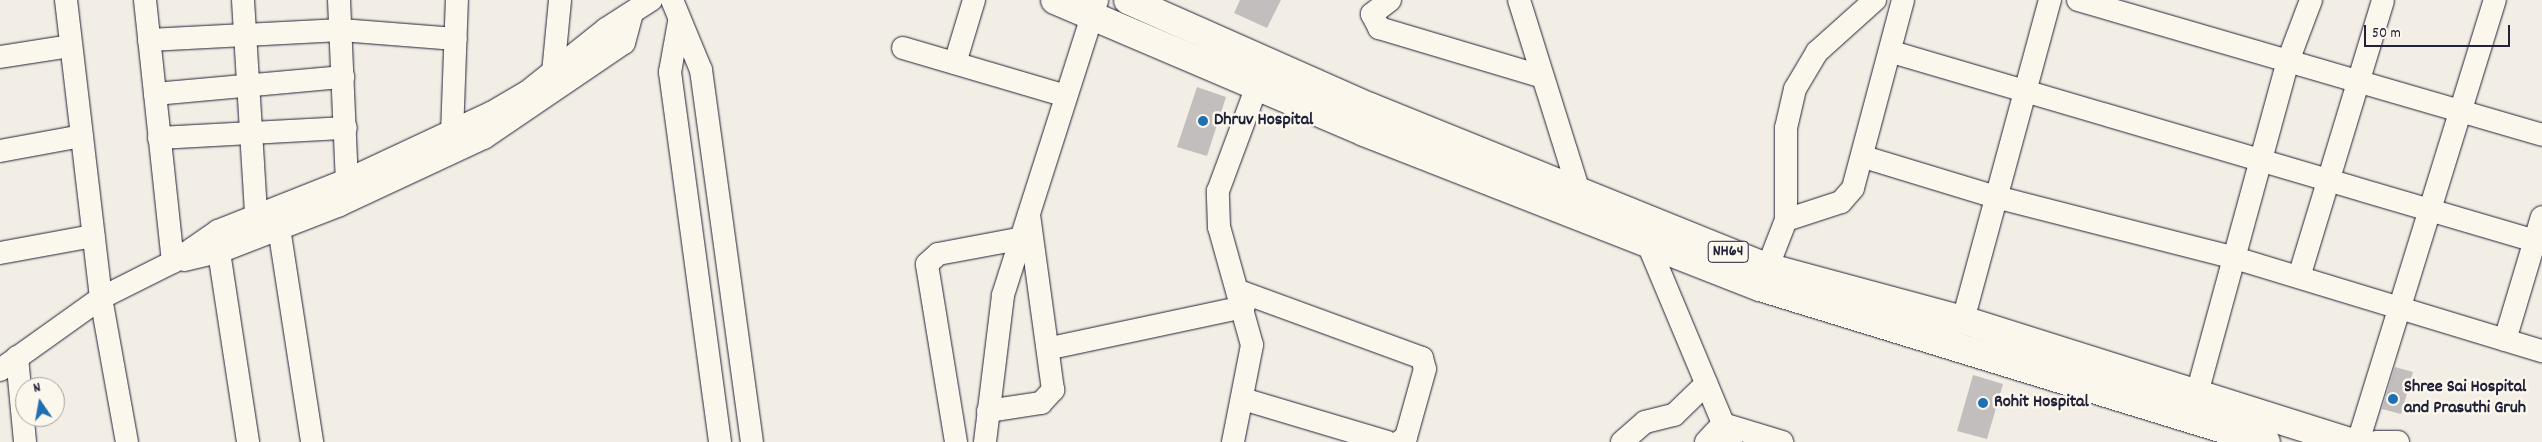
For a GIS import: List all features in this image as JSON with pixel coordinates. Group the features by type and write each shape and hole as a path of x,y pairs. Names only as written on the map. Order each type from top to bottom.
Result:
{"main road":[{"name":"NH64","path":"1055,0 1094,8 1256,86 1648,244 1763,277 2266,442"},
{"name":"NH64","path":"1128,0 1370,107 1579,191 1763,277 1963,320 2196,397 2350,442"}],"street":[{"path":"66,0 92,236 101,298 127,442"},
{"path":"145,0 173,262"},
{"path":"243,0 256,215"},
{"path":"339,0 347,180"},
{"path":"452,134 457,0"},
{"path":"553,73 560,0"},
{"path":"25,442 9,363 101,298 173,262 218,231 347,180 452,134 553,73 606,29 651,0"},
{"path":"672,0 679,22 701,70 752,442"},
{"path":"955,63 974,0"},
{"path":"1390,0 1372,14 1379,28 1542,77"},
{"path":"1519,0 1579,191"},
{"path":"1763,277 1786,220 1786,128 1795,89 1817,52 1875,0"},
{"path":"1786,220 1849,196 1864,157 1892,52 1903,0"},
{"path":"1963,320 2050,0"},
{"path":"2078,0 2542,135"},
{"path":"2196,397 2262,163 2288,62 2312,0"},
{"path":"2299,277 2383,0"},
{"path":"2358,442 2397,307 2432,208 2459,111 2496,0"},
{"path":"985,442 1003,295 1018,239 1094,8"},
{"path":"173,262 219,252 436,163 520,117 624,43 632,14"},
{"path":"679,22 670,72 720,442"},
{"path":"149,40 341,30 456,39"},
{"path":"0,58 71,46"},
{"path":"903,48 1066,96"},
{"path":"1892,52 2262,163 2432,208 2538,242"},
{"path":"154,94 343,77"},
{"path":"1233,442 1243,399 1252,345 1242,299 1219,227 1218,191 1256,86"},
{"path":"159,138 346,128"},
{"path":"0,151 82,136"},
{"path":"1864,157 1996,197 2235,258 2542,351"},
{"path":"988,411 1034,405 1050,395 1054,381 1051,348 1028,212"},
{"path":"2505,340 2538,242 2542,217"},
{"path":"279,228 312,442"},
{"path":"0,253 92,236"},
{"path":"956,442 927,264 938,254 1018,239"},
{"path":"1648,244 1727,433"},
{"path":"219,252 248,442"},
{"path":"1051,348 1242,299 1422,358 1425,369 1406,437 1399,442"},
{"path":"1622,442 1645,422 1671,417 1706,384"},
{"path":"1243,399 1387,442"},
{"path":"1706,442 1727,433 1782,442"},
{"path":"2376,442 2398,442"}],"building":[{"path":"1240,0 1281,0 1267,28 1234,13"},
{"path":"1197,87 1226,97 1207,156 1177,147"},
{"path":"2395,367 2413,372 2401,414 2382,409"},
{"path":"1973,375 2003,384 1987,439 1957,431"}],"place":[{"name":"Dhruv Hospital","path":"1203,121"},
{"name":"Shree Sai Hospital and Prasuthi Gruh","path":"2393,399"},
{"name":"Rohit Hospital","path":"1983,403"}]}
